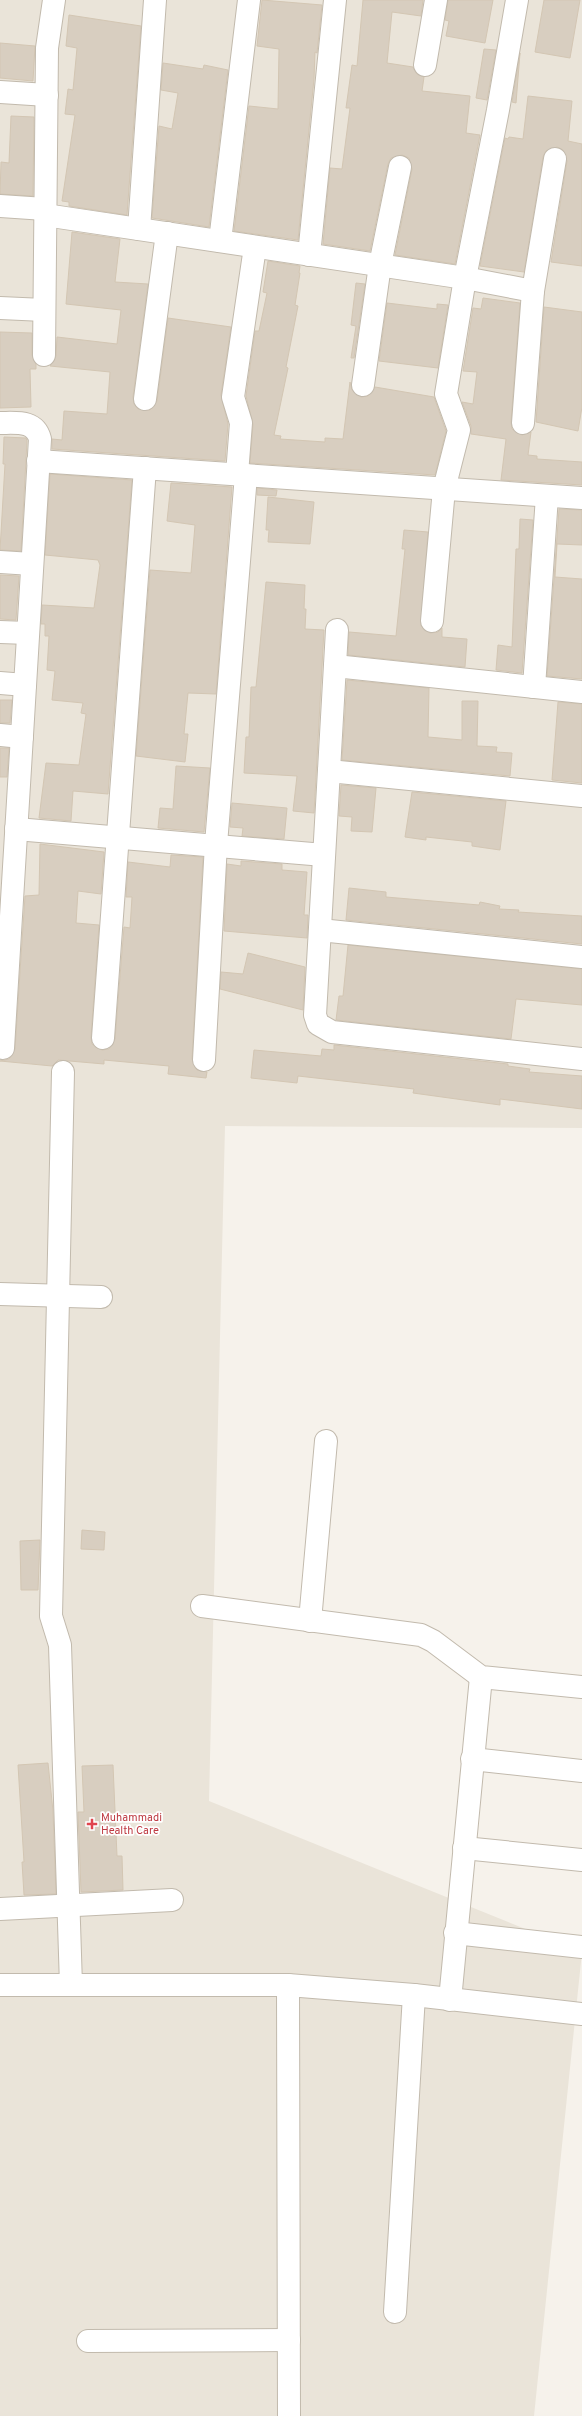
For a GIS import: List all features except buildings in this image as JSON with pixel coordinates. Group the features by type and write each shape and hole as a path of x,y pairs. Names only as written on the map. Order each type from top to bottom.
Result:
{"street":[{"path":"44,355 48,35 54,0"},
{"path":"139,229 155,0"},
{"path":"220,241 249,0"},
{"path":"309,255 335,0"},
{"path":"425,65 436,0"},
{"path":"432,621 444,489 459,430 446,394 465,278 498,110 517,0"},
{"path":"0,92 47,95"},
{"path":"523,422 533,291 555,159"},
{"path":"363,385 380,266 400,167"},
{"path":"0,206 45,212 139,229 255,247 465,278 533,291"},
{"path":"145,399 167,233"},
{"path":"204,1060 216,844 242,474 240,423 233,397 255,247"},
{"path":"0,308 44,310"},
{"path":"0,423 24,424 38,431 40,439 16,829 6,888 3,1048"},
{"path":"38,461 582,498"},
{"path":"103,1038 145,468"},
{"path":"534,687 547,496"},
{"path":"0,562 32,564"},
{"path":"337,630 315,1015 318,1024 324,1029 332,1032 582,1059"},
{"path":"0,632 28,634"},
{"path":"335,666 582,692"},
{"path":"0,683 25,685"},
{"path":"0,735 22,737"},
{"path":"329,771 582,796"},
{"path":"16,829 216,844 324,855"},
{"path":"320,930 582,957"},
{"path":"63,1072 51,1616 60,1645 67,1906 71,1985"},
{"path":"0,1294 101,1297"},
{"path":"310,1621 326,1441"},
{"path":"202,1606 421,1635 433,1641 481,1677 582,1687"},
{"path":"450,2000 455,1933 481,1677"},
{"path":"472,1759 582,1771"},
{"path":"464,1848 582,1860"},
{"path":"0,1909 172,1900"},
{"path":"455,1933 582,1947"},
{"path":"288,1984 289,2416"},
{"path":"0,1985 288,1984 414,1995 582,2014"},
{"path":"395,2312 414,1995"},
{"path":"88,2342 288,2340"}],"shaded area":[{"path":"0,0 582,0 582,1128 225,1126 209,1801 582,1952 534,2416 0,2416"}],"place":[{"name":"Muhammadi Health Care","path":"92,1824"}]}
